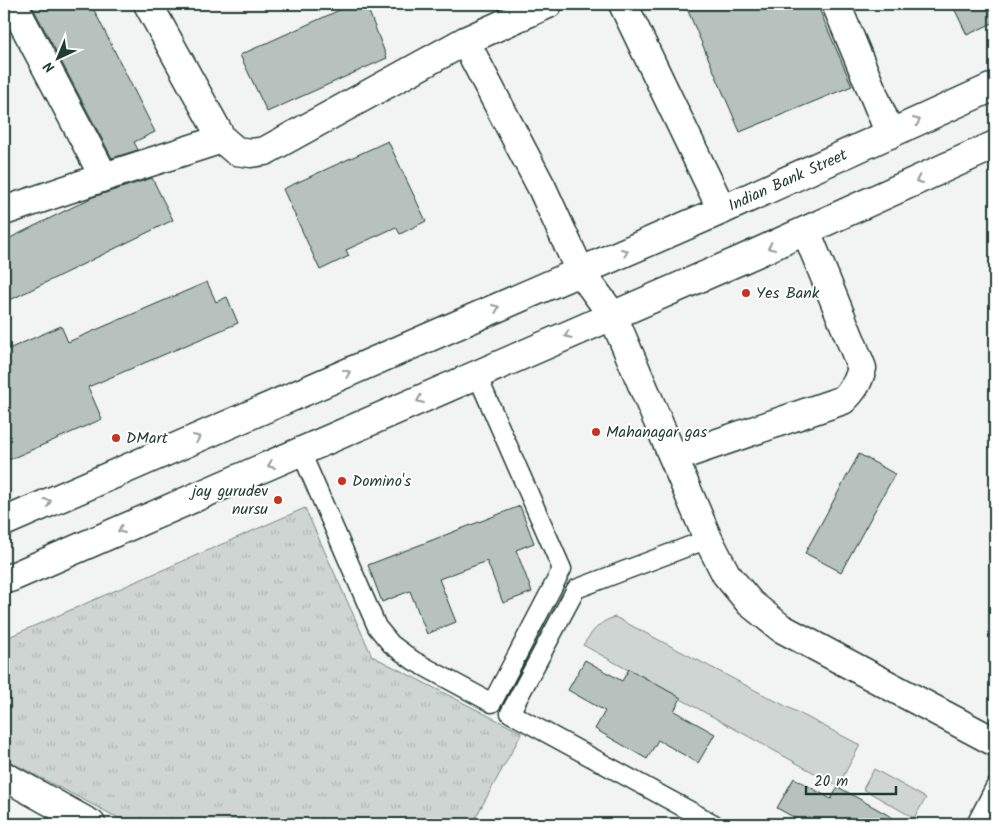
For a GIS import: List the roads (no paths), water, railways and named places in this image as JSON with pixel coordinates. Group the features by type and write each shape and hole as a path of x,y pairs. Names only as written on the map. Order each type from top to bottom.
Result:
{"street":[{"path":"13,4 104,177"},
{"path":"148,4 222,139 236,151 251,153 265,151 465,41 548,4"},
{"path":"623,4 722,210"},
{"path":"836,4 890,134"},
{"path":"465,41 542,188 580,271 613,316 708,539 726,574 750,604 781,628 995,742"},
{"name":"Indian Bank Street","path":"4,522 722,210 995,86"},
{"path":"4,211 222,139"},
{"path":"4,578 10,578 744,259 995,145"},
{"path":"674,458 843,400 856,385 862,368 806,231"},
{"path":"4,776 91,824"}],"lane":[{"path":"301,452 377,627 390,644 414,661 492,703 562,569 477,375"},
{"path":"708,539 576,589 510,713 714,824"},
{"path":"976,824 995,787"}],"place":[{"name":"Yes Bank","path":"746,293"},
{"name":"Mahanagar gas","path":"596,432"},
{"name":"DMart","path":"116,438"},
{"name":"Domino's","path":"342,481"},
{"name":"jay gurudev nursu","path":"278,500"}]}
